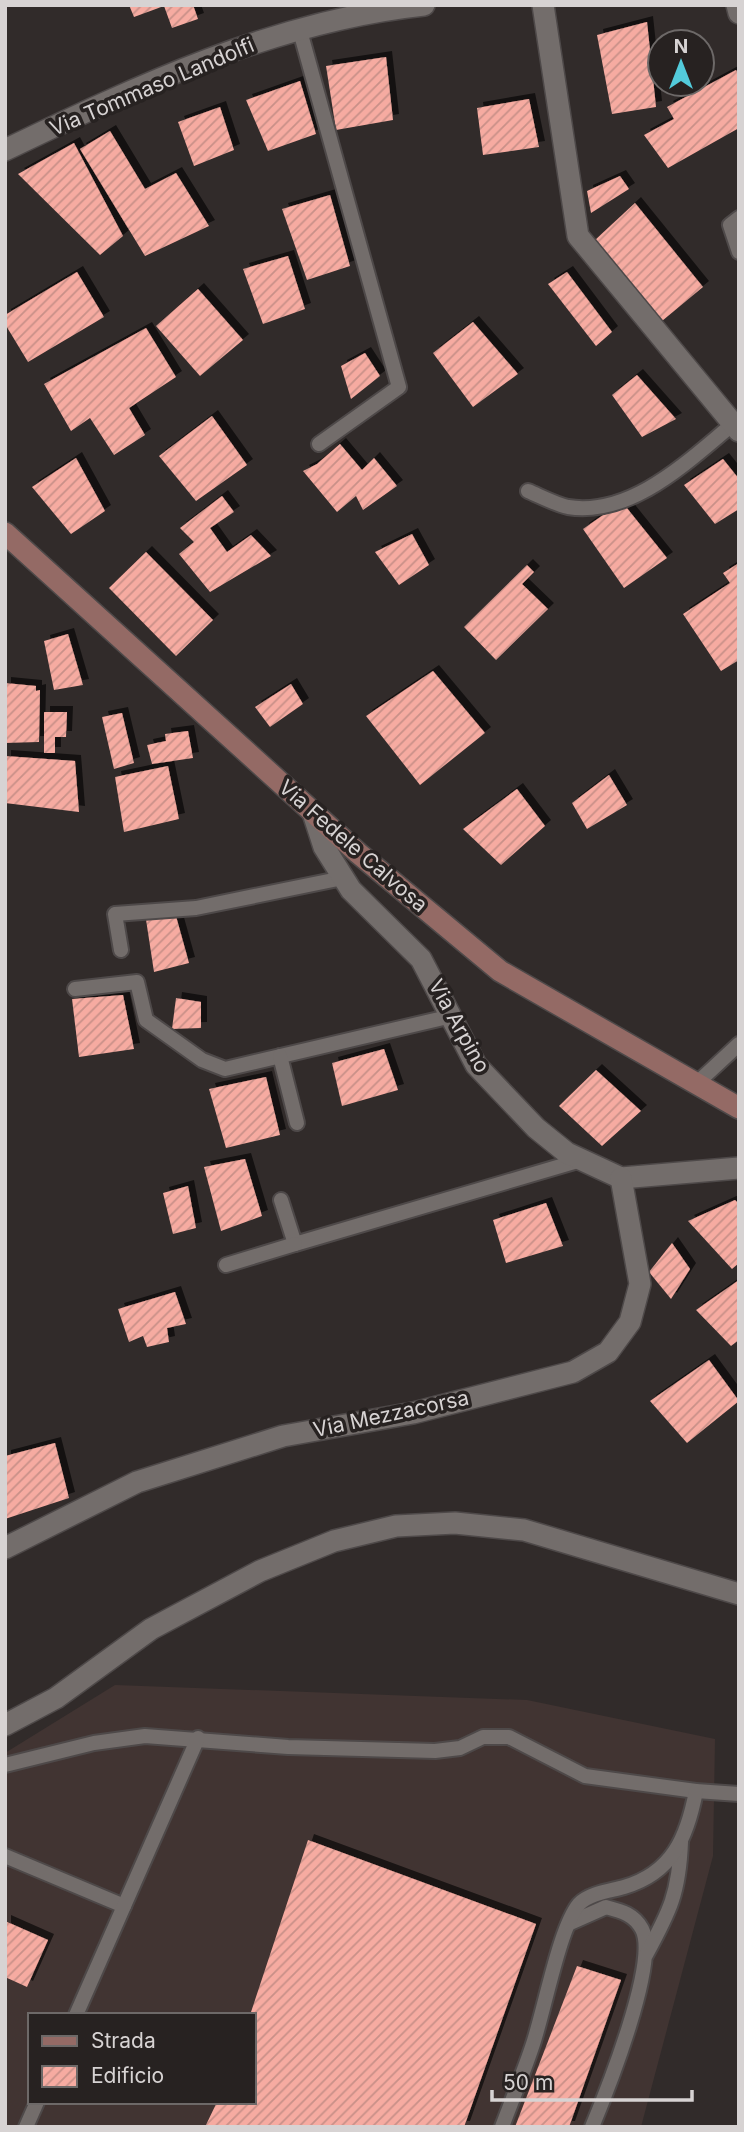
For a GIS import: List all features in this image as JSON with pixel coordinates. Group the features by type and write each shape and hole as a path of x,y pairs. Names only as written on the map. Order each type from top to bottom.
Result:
{"street":[{"name":"Via Tommaso Landolfi","path":"5,150 125,93 253,43 393,9 424,5"},
{"path":"543,5 578,236 736,428"},
{"path":"737,5 739,13"},
{"name":"Via Fedele Calvosa","path":"5,533 313,813 500,971 739,1108"},
{"name":"Via Arpino","path":"313,813 324,847 351,890 421,959 476,1065 502,1094 557,1145 581,1160 621,1178 739,1168"},
{"name":"Via Mezzacorsa","path":"5,1548 137,1482 283,1436 413,1413 573,1372 608,1352 630,1322 640,1284 621,1178"},
{"path":"5,1725 56,1698 151,1629 260,1571 334,1541 396,1526 455,1522 524,1530 739,1594"}],"lane":[{"path":"300,31 399,387 319,444"},
{"path":"739,218 730,225 739,252"},
{"path":"528,491 568,507 600,507 642,492 736,428"},
{"path":"121,950 115,914 196,908 343,878"},
{"path":"75,989 137,982 146,1020 202,1060 225,1069 452,1016"},
{"path":"696,1084 739,1044"},
{"path":"280,1056 296,1123"},
{"path":"226,1265 581,1160"},
{"path":"281,1200 295,1244"},
{"path":"5,1765 94,1743 145,1736 288,1747 435,1751 460,1748 483,1737 509,1737 585,1776 739,1794"},
{"path":"77,2013 198,1738"},
{"path":"502,2127 532,2047 569,1923 580,1903 602,1892 653,1876 670,1859 681,1840 690,1822 696,1791"},
{"path":"593,2127 634,2009 646,1955 673,1907 680,1878 681,1840"},
{"path":"5,1856 124,1906"},
{"path":"569,1923 606,1907 629,1914 642,1930 646,1955"},
{"path":"26,2127 36,2104"}],"shaded area":[{"path":"115,1685 527,1700 715,1739 713,1856 641,2127 5,2127 5,1753"}],"building":[{"path":"129,5 193,5 198,19 172,28 164,6 134,17"},
{"path":"647,22 646,98 655,98 656,107 612,114 597,35"},
{"path":"386,57 393,120 336,130 326,66"},
{"path":"736,70 739,75 739,128 668,168 644,135 674,119 667,107 684,98 716,98 716,81"},
{"path":"300,81 316,134 268,151 246,100"},
{"path":"529,99 539,147 483,155 477,108"},
{"path":"220,107 234,150 194,166 178,122"},
{"path":"110,131 145,189 176,173 209,226 145,256 80,149"},
{"path":"74,143 123,236 100,255 18,174"},
{"path":"620,176 629,189 591,213 587,191"},
{"path":"330,195 350,266 307,280 282,209"},
{"path":"635,203 703,287 662,321 594,241"},
{"path":"288,256 305,309 263,324 243,269"},
{"path":"77,272 104,317 28,362 5,324 5,315"},
{"path":"567,272 612,332 596,346 548,284"},
{"path":"198,289 243,340 200,376 156,326"},
{"path":"473,322 518,374 473,407 433,353"},
{"path":"146,328 176,377 129,408 145,435 114,455 90,418 71,431 44,384"},
{"path":"365,353 380,376 351,399 341,366"},
{"path":"637,375 676,419 642,437 612,395"},
{"path":"212,416 247,465 196,501 159,456"},
{"path":"340,444 362,470 374,458 397,486 363,510 356,496 337,512 303,471 317,464"},
{"path":"76,458 105,511 71,534 32,487"},
{"path":"723,459 739,479 739,509 715,524 684,485"},
{"path":"222,496 234,512 210,528 227,552 251,535 271,556 210,592 179,554 194,542 180,528"},
{"path":"622,502 667,558 624,588 583,529"},
{"path":"412,534 429,565 399,585 375,552"},
{"path":"146,552 213,620 176,656 109,588"},
{"path":"739,563 739,660 721,671 683,614 730,583 723,573"},
{"path":"527,565 534,572 522,584 548,609 496,660 464,627"},
{"path":"68,634 83,685 54,690 44,641"},
{"path":"433,671 485,733 420,785 366,716"},
{"path":"5,683 36,686 36,691 40,690 39,742 5,743"},
{"path":"291,684 303,704 270,727 255,707"},
{"path":"44,712 67,712 66,737 55,737 55,753 44,753"},
{"path":"122,713 134,763 114,769 102,717"},
{"path":"188,731 193,758 152,764 147,745 166,741 165,734"},
{"path":"5,756 75,761 79,812 5,803"},
{"path":"168,766 179,819 124,832 115,777"},
{"path":"609,775 627,805 587,829 572,803"},
{"path":"517,789 545,826 501,865 463,829"},
{"path":"174,909 189,963 154,972 145,913"},
{"path":"123,995 134,1049 79,1057 72,999"},
{"path":"176,998 201,1002 201,1028 172,1029"},
{"path":"384,1049 398,1090 342,1106 332,1063"},
{"path":"596,1070 641,1111 602,1146 559,1106"},
{"path":"266,1077 280,1135 226,1148 209,1089"},
{"path":"245,1159 262,1216 221,1231 204,1167"},
{"path":"188,1186 196,1228 173,1234 163,1193"},
{"path":"735,1200 739,1204 739,1263 732,1269 688,1221"},
{"path":"546,1203 563,1246 506,1263 493,1220"},
{"path":"672,1243 690,1269 671,1299 649,1272"},
{"path":"739,1280 739,1340 731,1346 696,1310"},
{"path":"175,1292 186,1324 167,1328 169,1342 147,1347 143,1336 129,1342 118,1309"},
{"path":"709,1360 739,1401 687,1443 650,1401"},
{"path":"55,1443 69,1498 5,1519 5,1456"},
{"path":"308,1840 536,1924 464,2127 205,2127 216,2104 256,2104 256,2013 251,2013"},
{"path":"5,1921 48,1940 27,1987 5,1977"},
{"path":"577,1966 621,1980 569,2127 515,2127"}]}
